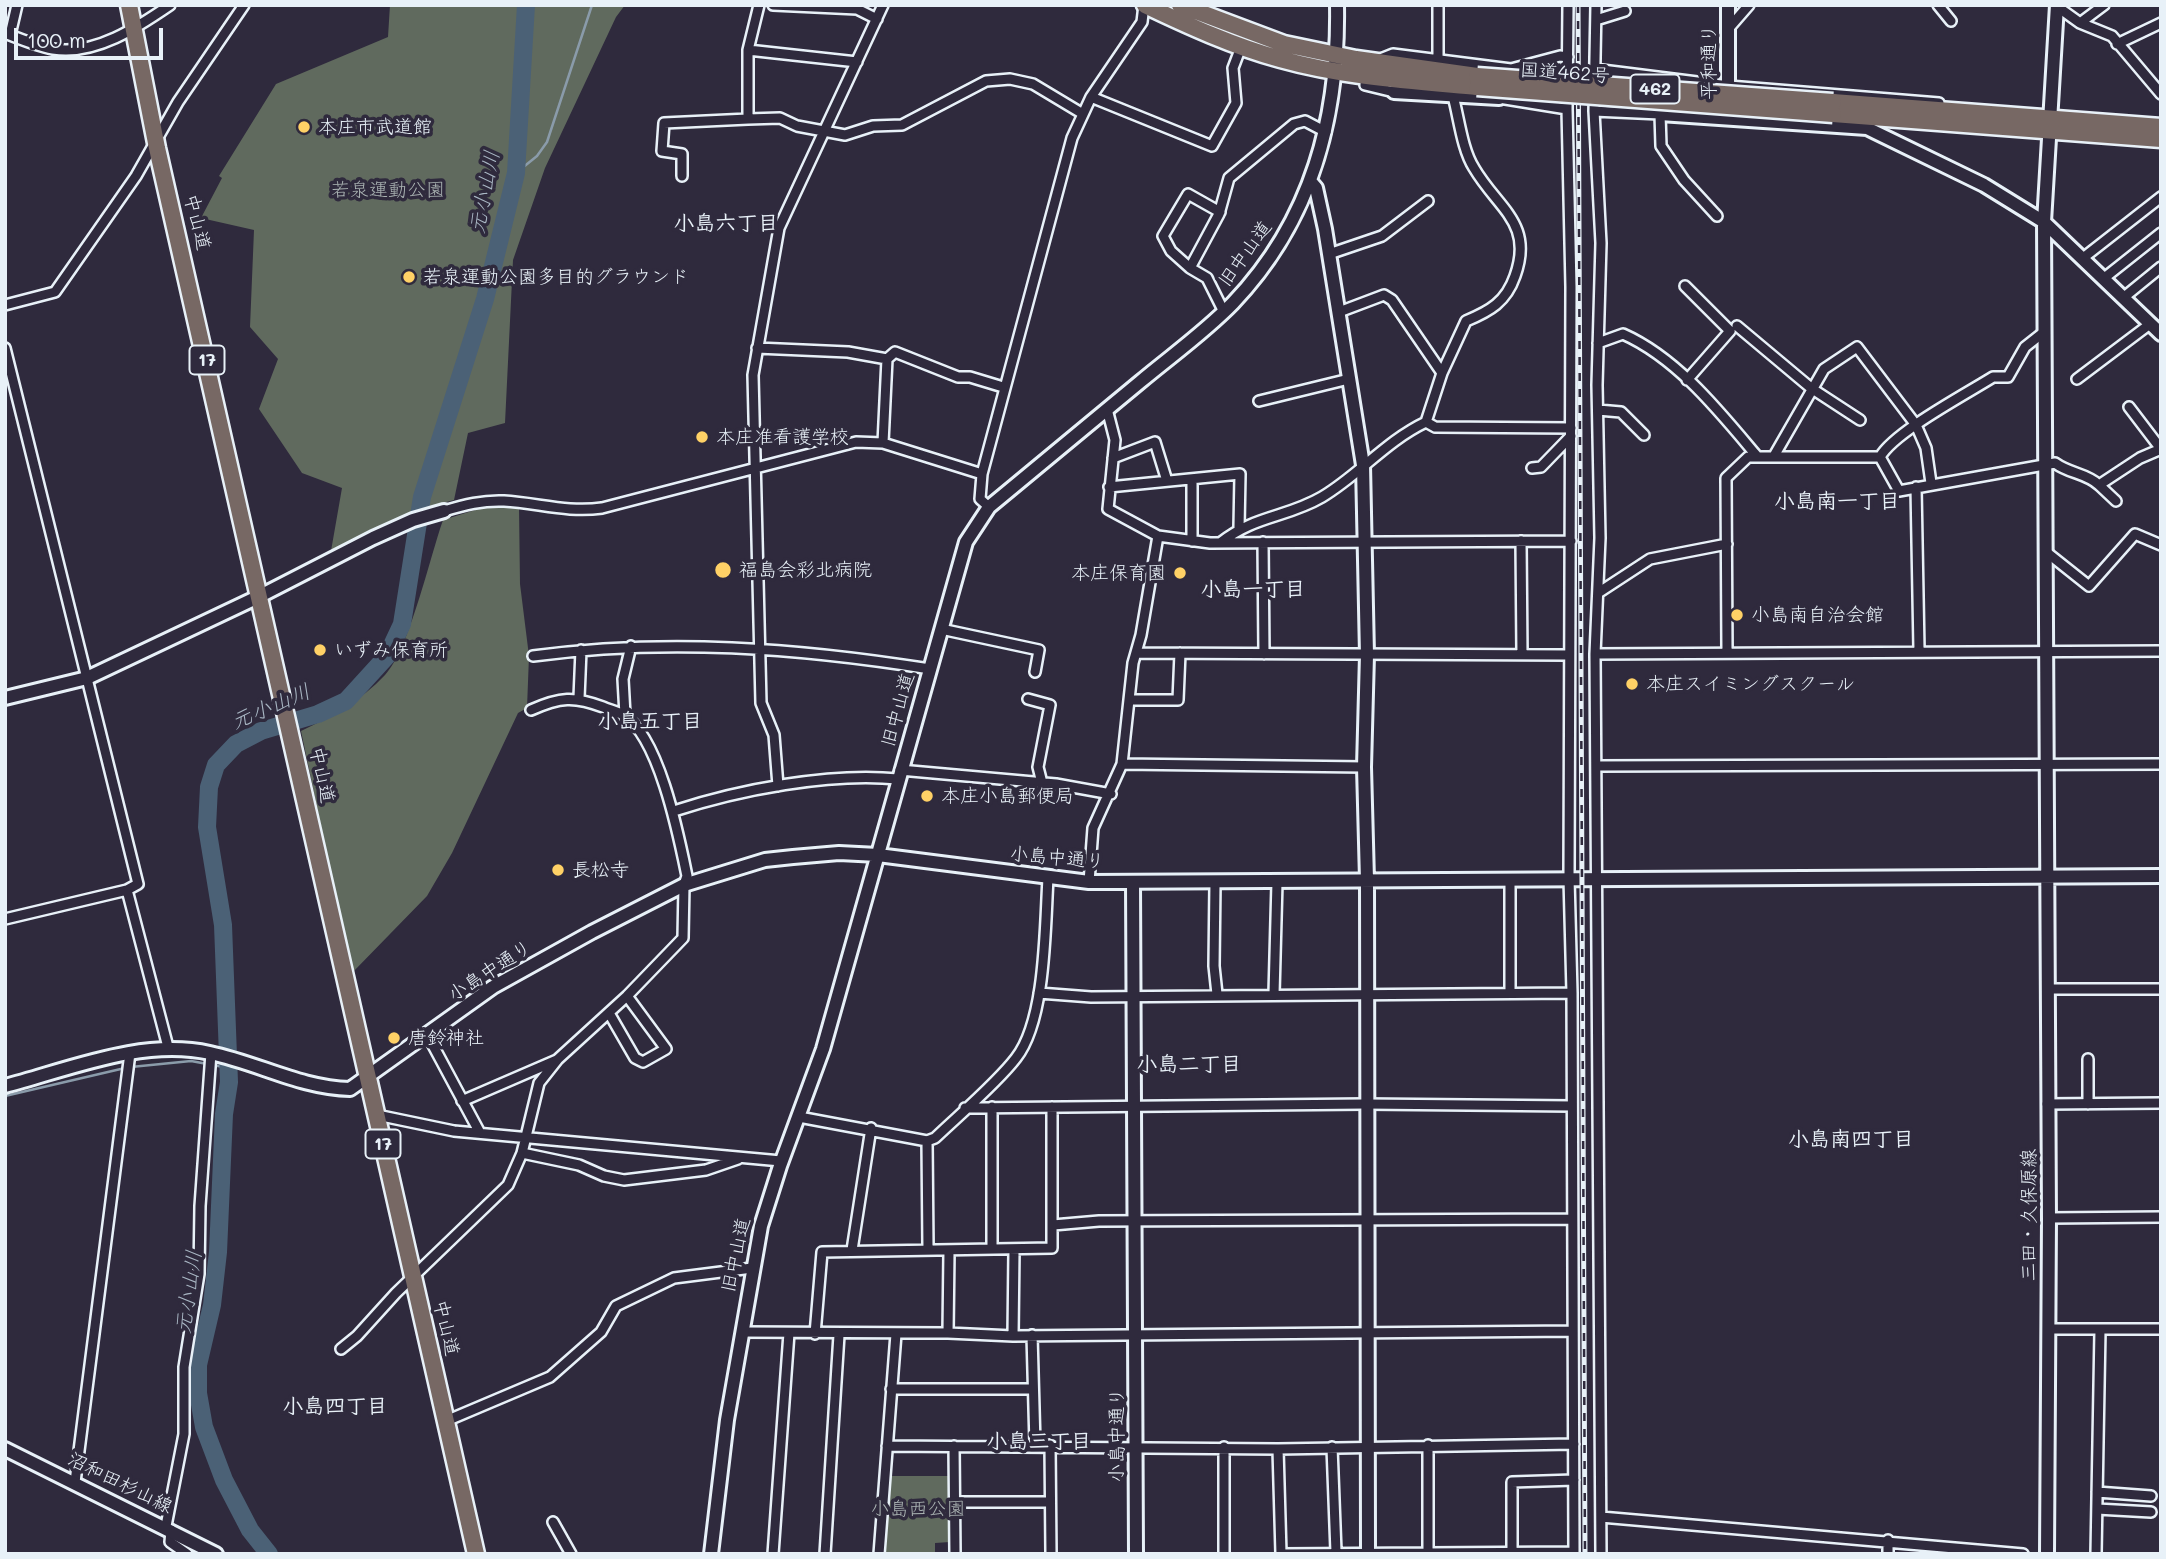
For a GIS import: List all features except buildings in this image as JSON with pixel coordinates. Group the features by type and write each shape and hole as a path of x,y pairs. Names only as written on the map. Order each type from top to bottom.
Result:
{"highway":[{"name":"中山道","path":"129,5 156,144 292,733 412,1279 476,1554"},
{"name":"国道462号","path":"1180,5 1336,63"},
{"name":"国道462号","path":"1144,11 1241,47 1370,69 1477,81 2051,124 2161,127"},
{"name":"国道462号","path":"1833,108 1939,103 2051,124 2161,139"}],"street":[{"path":"17,5 8,34 55,50 88,47 133,30 170,5"},
{"path":"5,305 55,292 156,144 178,102 244,5"},
{"path":"748,118 748,50 759,5"},
{"path":"773,5 857,9 877,19"},
{"path":"778,786 774,735 761,703 753,375 779,228 883,5"},
{"name":"旧中山道","path":"711,1554 727,1420 752,1268 781,1161 823,1049 966,542 989,507 1224,312 1268,259 1310,181 1326,132 1336,63 1337,5"},
{"path":"1438,5 1438,61"},
{"path":"1278,1449 1282,1554 1574,1553 1572,993 1569,878 1571,432 1568,5"},
{"path":"1596,5 1594,111 1601,243 1598,342 1598,593 1595,654 1598,766 1596,878 1601,1554"},
{"name":"平和通り","path":"1728,5 1728,119"},
{"path":"1729,28 1749,5"},
{"path":"1938,5 1951,21"},
{"path":"2080,23 2104,5"},
{"path":"2056,6 2080,23 2112,36 2161,94"},
{"name":"三田・久保原線","path":"2047,1554 2049,1218 2043,332 2044,222 2056,6"},
{"path":"1596,20 1625,10"},
{"path":"989,507 981,499 982,474 1060,178 1091,97 1144,11"},
{"path":"2117,44 2161,23"},
{"path":"1091,97 1212,146 1236,103 1234,68 1241,47"},
{"path":"748,50 857,62"},
{"path":"1567,109 1499,98 1394,92 1365,85 1370,69 1393,54 1511,69 1560,56 1568,57"},
{"path":"1594,69 1729,86 1939,103"},
{"path":"682,176 682,154 662,151 664,123 780,118 797,125 845,135 873,126 902,125 986,81 1010,79 1033,84 1083,114"},
{"path":"1220,543 1239,528 1264,517 1283,514 1322,497 1394,440 1426,422 1442,373 1466,321 1494,309 1501,302 1523,253 1520,234 1472,166 1453,96"},
{"path":"1594,111 1867,128 1984,185 2044,222 2161,334"},
{"path":"1660,114 1661,146 1684,180 1717,216"},
{"path":"1190,268 1220,212 1229,178 1294,124 1305,121 1326,132"},
{"path":"1310,181 1315,188 1329,254 1363,465 1367,655 1364,766 1367,880 1365,994 1368,1104 1366,1219 1369,1553"},
{"path":"1220,212 1188,194 1163,236 1171,251 1190,268 1207,278 1224,312"},
{"path":"2083,258 2161,197"},
{"path":"1329,254 1382,236 1428,201"},
{"path":"2103,279 2161,233"},
{"path":"2123,298 2161,267"},
{"path":"1685,286 1730,331 1687,380"},
{"path":"1339,312 1384,295 1392,300 1442,373"},
{"path":"2077,379 2150,324"},
{"path":"1738,326 1811,388 1860,420"},
{"path":"1880,457 1884,450 1916,425 1993,377 2008,377 2025,346 2043,332"},
{"path":"1598,342 1623,334 1645,344 1687,380 1756,455"},
{"path":"1774,456 1824,369 1857,347 1916,425 1926,448 1931,483"},
{"path":"5,348 138,884 127,890 5,919"},
{"path":"757,348 848,352 887,359"},
{"path":"883,443 887,359 895,352 958,377 970,377 1003,387"},
{"path":"1259,401 1349,379"},
{"path":"2099,485 2140,458 2161,449 2129,407"},
{"path":"1107,409 1115,440 1108,509 1158,536 1220,543 1571,541"},
{"path":"1598,410 1621,412 1644,435"},
{"path":"1426,422 1435,427 1571,432"},
{"path":"1532,468 1541,467 1571,432"},
{"path":"5,698 87,678 413,520 474,502 501,501 578,511 602,508 856,442 883,443 982,474"},
{"path":"1113,458 1155,442 1167,481"},
{"path":"1727,652 1726,478 1748,457 1756,455 1880,457"},
{"path":"1880,457 1899,491 1931,483 2055,463 2072,472 2088,475 2116,501"},
{"path":"1109,487 1241,474 1239,528"},
{"path":"1192,479 1192,541"},
{"path":"1916,487 1919,650"},
{"path":"2045,551 2089,586 2135,534 2161,545"},
{"path":"1089,882 1093,828 1111,794 1122,764 1133,663 1138,653 1158,536"},
{"path":"1521,541 1522,655"},
{"path":"1263,542 1264,653"},
{"path":"1598,593 1650,559 1727,544"},
{"path":"941,629 1039,650 1035,672"},
{"path":"625,715 623,679 631,646"},
{"path":"533,656 631,646 759,650 830,653 930,669"},
{"path":"579,698 581,650"},
{"path":"1595,654 1919,650 2161,651"},
{"path":"1138,653 1569,655"},
{"path":"1131,700 1178,700 1180,653"},
{"path":"341,1349 358,1336 508,1185 522,1153 539,1083 558,1059 627,996 682,938 684,885 687,876 674,811 646,740 625,715 579,698 551,701 531,710"},
{"path":"1028,699 1050,705 1038,767 1042,783"},
{"path":"1122,764 1364,766"},
{"path":"1598,766 2161,764"},
{"path":"674,811 778,786 899,774 1042,783 1111,794"},
{"name":"小島中通り","path":"5,1086 130,1053 168,1047 216,1054 324,1089 350,1089 368,1079 494,987 684,885 765,860 839,853 878,855 1048,878 1133,882 1136,1554"},
{"path":"1133,882 2161,876"},
{"path":"799,1116 927,1141 935,1138 1017,1058 1028,1034 1038,993 1048,878"},
{"path":"1510,880 1510,993"},
{"path":"1274,994 1277,882"},
{"path":"1215,883 1214,966 1217,993"},
{"path":"127,890 168,1047"},
{"path":"2047,989 2161,989"},
{"path":"1038,993 1133,996 1217,993 1572,993"},
{"path":"609,1013 635,1058 643,1062 666,1049 627,996"},
{"path":"428,1036 480,1133"},
{"path":"75,1482 130,1053"},
{"path":"187,1554 170,1542 169,1528 184,1434 184,1367 199,1274 200,1206 216,1054"},
{"path":"462,1101 558,1059"},
{"path":"2088,1059 2088,1104"},
{"path":"2047,1104 2161,1102"},
{"path":"965,1108 1368,1104 1572,1106"},
{"path":"992,1107 992,1249"},
{"path":"815,1334 822,1252 929,1248 950,1251 1052,1248 1052,1107"},
{"path":"377,1115 454,1131 781,1161"},
{"path":"852,1250 871,1128"},
{"path":"927,1141 929,1248"},
{"path":"522,1153 579,1165 604,1176 625,1180 706,1170 744,1157"},
{"path":"2049,1218 2161,1217"},
{"path":"1053,1225 1135,1221 1572,1219"},
{"path":"1013,1336 1014,1250"},
{"path":"948,1333 950,1251"},
{"path":"446,1421 550,1377 601,1332 616,1306 674,1278 752,1268"},
{"path":"2048,1329 2161,1329"},
{"path":"2096,1554 2100,1330"},
{"path":"741,1332 1013,1336 1573,1331"},
{"path":"773,1554 789,1333"},
{"path":"879,1554 896,1334"},
{"path":"825,1554 839,1335"},
{"path":"1032,1335 1035,1445"},
{"path":"891,1390 1033,1390"},
{"path":"887,1446 1035,1445 1278,1449 1368,1445 1574,1444"},
{"path":"1428,1445 1428,1552"},
{"path":"1050,1446 1051,1554"},
{"path":"954,1447 955,1554"},
{"path":"1224,1447 1224,1554"},
{"path":"1332,1447 1336,1552"},
{"name":"沼和田杉山線","path":"5,1450 169,1528 216,1554"},
{"path":"1512,1552 1512,1482 1574,1480"},
{"path":"2097,1492 2151,1496"},
{"path":"955,1502 1050,1503"},
{"path":"2097,1509 2151,1513"},
{"path":"1601,1517 1888,1540 2023,1554"},
{"path":"553,1522 571,1554"},
{"path":"1888,1540 1888,1554"}],"green space":[{"name":"若泉運動公園","path":"390,5 625,5 616,17 545,168 513,260 505,423 468,433 454,500 413,511 331,551 342,488 302,473 259,409 278,359 250,327 254,230 201,218 222,178 219,176 276,84 388,37"},
{"path":"488,506 519,507 520,584 529,656 527,708 518,713 452,853 427,896 352,973 301,731 346,707 385,675 394,663 410,625 443,520"},
{"name":"小島西公園","path":"890,1476 950,1476 950,1542 935,1543 935,1553 885,1554 882,1550"}],"waterway":[{"name":"元小山川","path":"269,1554 250,1530 224,1480 204,1427 198,1393 198,1365 212,1305 218,1252 224,1114 229,1082 223,925 207,827 209,787 216,765 236,744 261,731 318,714 346,701 387,656 402,624 422,497 485,299 516,173 526,5"},
{"path":"516,173 537,156 547,142 592,5"},
{"path":"131,1067 191,1061 229,1068"},
{"path":"5,1096 125,1068"}],"railway":[{"path":"1578,5 1585,1554"}],"place":[{"name":"本庄市武道館","path":"304,127"},
{"name":"若泉運動公園多目的グラウンド","path":"409,277"},
{"name":"本庄准看護学校","path":"702,437"},
{"name":"福島会彩北病院","path":"723,570"},
{"name":"本庄保育園","path":"1180,573"},
{"name":"小島南自治会館","path":"1737,615"},
{"name":"いずみ保育所","path":"320,650"},
{"name":"本庄スイミングスクール","path":"1632,684"},
{"name":"本庄小島郵便局","path":"927,796"},
{"name":"長松寺","path":"558,870"},
{"name":"唐鈴神社","path":"394,1038"}],"district":[{"name":"小島六丁目","path":"726,224"},
{"name":"小島南一丁目","path":"1837,502"},
{"name":"小島一丁目","path":"1253,590"},
{"name":"小島五丁目","path":"650,722"},
{"name":"小島二丁目","path":"1189,1065"},
{"name":"小島南四丁目","path":"1851,1140"},
{"name":"小島四丁目","path":"335,1407"},
{"name":"小島三丁目","path":"1039,1442"}]}
